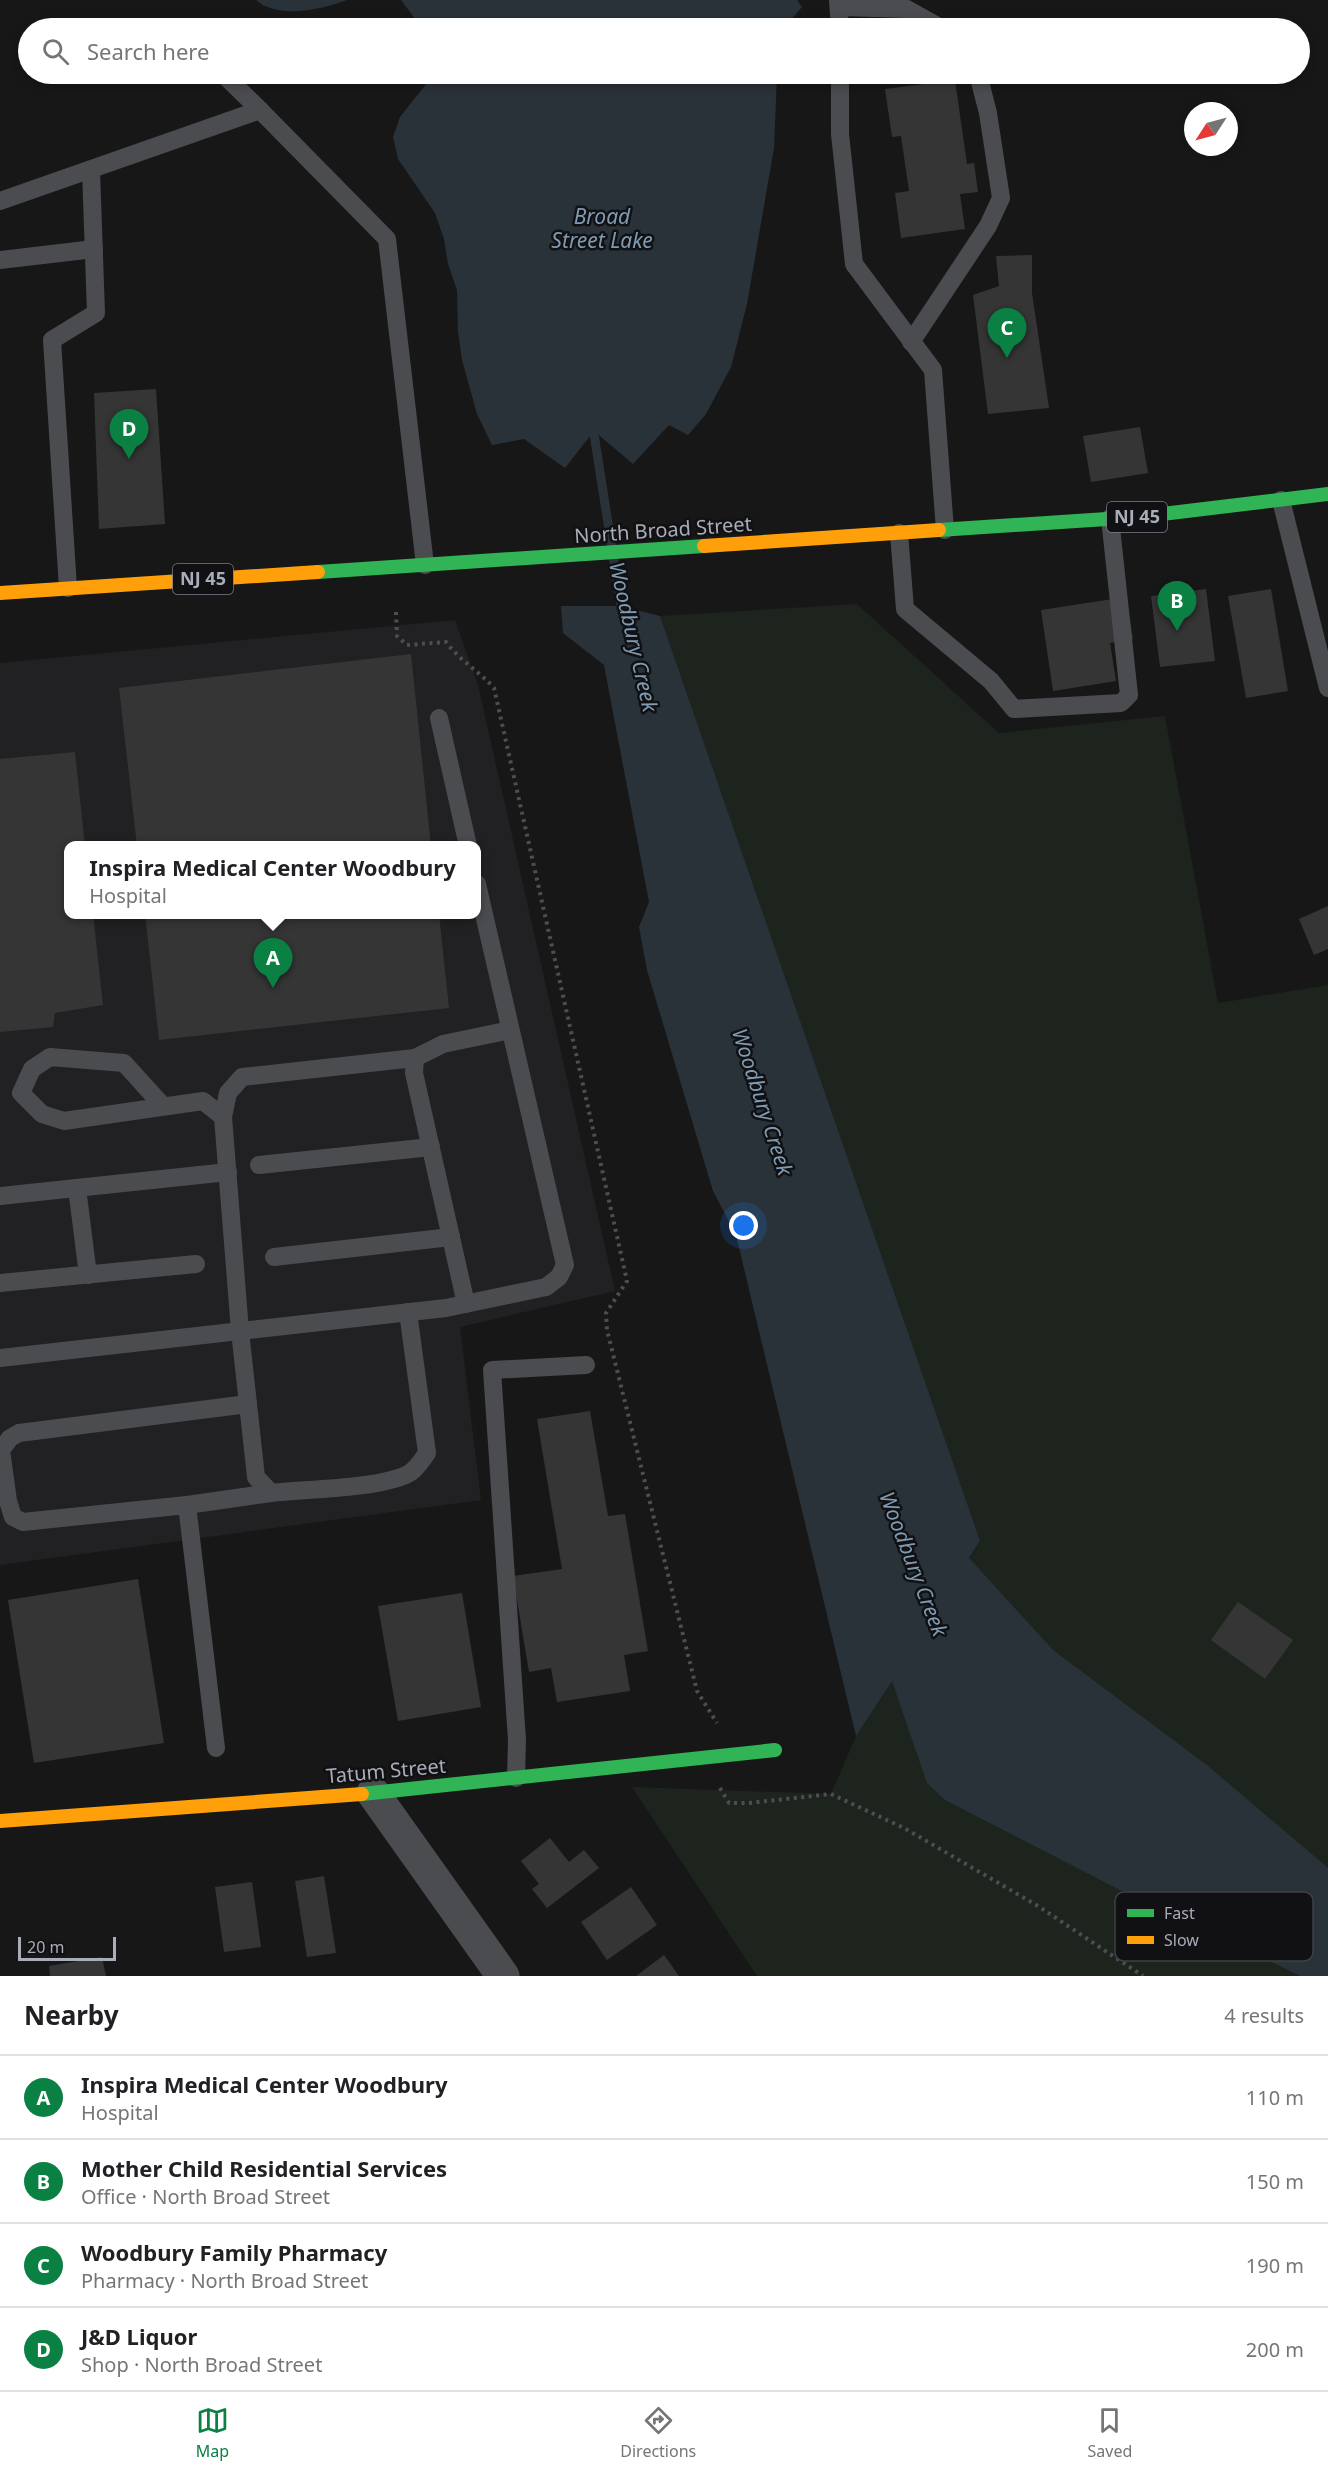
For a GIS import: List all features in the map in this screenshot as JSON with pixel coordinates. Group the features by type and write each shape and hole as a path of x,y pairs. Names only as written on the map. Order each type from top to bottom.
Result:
{"main road":[{"name":"North Broad Street","path":"0,593 531,559 1110,518 1217,509 1328,494"},
{"name":"Tatum Street","path":"0,1821 373,1793 776,1750"}],"street":[{"path":"373,1793 502,1976"}],"lane":[{"path":"839,4 907,9 923,18"},
{"path":"233,84 387,239 425,565"},
{"path":"840,84 840,134 854,264 933,370 945,530"},
{"path":"911,342 988,226 1001,198 988,113 981,84"},
{"path":"0,201 260,111"},
{"path":"68,588 52,340 96,313 91,170"},
{"path":"0,260 94,249"},
{"path":"1281,500 1328,688"},
{"path":"899,533 904,609 991,681 1014,709 1121,703 1129,695 1110,518"},
{"path":"439,718 467,841"},
{"path":"0,1358 466,1304 546,1287 559,1278 565,1265 481,902"},
{"path":"271,1493 256,1477 240,1331 224,1117 228,1093 242,1077 415,1058 443,1044 510,1030"},
{"path":"163,1106 124,1063 50,1057 32,1069 21,1094 42,1114 64,1121 203,1101 224,1117"},
{"path":"415,1058 414,1073 466,1304"},
{"path":"259,1165 431,1147"},
{"path":"0,1196 228,1172"},
{"path":"77,1188 88,1275"},
{"path":"274,1257 451,1237"},
{"path":"0,1283 196,1264"},
{"path":"248,1404 19,1433 9,1438 1,1450 8,1501 14,1517 23,1522 187,1505 271,1493 373,1483 409,1474 427,1453 408,1312"},
{"path":"516,1778 517,1740 492,1370 586,1365"},
{"path":"187,1505 216,1748"}],"path":[{"path":"396,612 397,636 407,645 446,642 456,655 478,671 494,688 627,1281 606,1313 607,1330 697,1691 721,1729"},
{"path":"718,1778 721,1793 729,1803 831,1794 904,1828 1038,1906 1115,1957"},
{"path":"1120,1961 1143,1976"}],"shaded area":[{"path":"857,604 999,733 1165,716 1218,1003 1328,985 1328,1976 757,1976 632,1787 831,1794 856,1736 980,1542 660,616"},
{"path":"455,620 478,685 615,1291 460,1327 481,1500 0,1565 0,663"}],"water":[{"path":"256,0 347,0 325,7 287,11 265,6"},
{"path":"401,0 797,0 802,7 793,18 414,18"},
{"name":"Broad Street Lake","path":"426,84 777,84 774,148 747,304 731,367 706,414 688,435 669,425 633,464 594,431 565,468 524,439 492,445 477,414 462,360 458,331 457,290 448,264 444,239 435,213 398,159 393,137 400,117"},
{"path":"561,606 621,606 660,616 980,1541 969,1558 1053,1650 1208,1766 1328,1868 1328,1976 1301,1976 1269,1961 1313,1961 1313,1892 1124,1892 945,1800 927,1783 892,1681 856,1736 736,1235 713,1191 647,970 639,927 649,902 604,665 563,633"}],"building":[{"path":"924,84 956,84 967,164 974,163 978,192 960,194 965,229 901,238 895,193 909,191 901,136 892,137 885,89"},
{"path":"1032,255 1032,293 1049,408 988,414 973,295 999,286 996,256"},
{"path":"156,389 165,524 99,529 94,393"},
{"path":"1140,427 1148,473 1091,482 1083,436"},
{"path":"1206,589 1215,661 1160,667 1151,596"},
{"path":"1271,589 1288,691 1246,698 1228,596"},
{"path":"1126,597 1133,639 1110,643 1116,681 1053,691 1041,610"},
{"path":"411,654 430,841 136,841 119,688"},
{"path":"75,752 84,841 64,841 64,919 94,919 103,1005 55,1013 53,1027 0,1032 0,759"},
{"path":"1328,906 1328,949 1314,955 1299,919"},
{"path":"146,919 440,919 449,1008 159,1040"},
{"path":"590,1411 608,1516 625,1514 648,1651 624,1655 630,1691 557,1702 551,1668 529,1672 513,1576 562,1569 537,1419"},
{"path":"138,1579 164,1743 34,1763 8,1600"},
{"path":"462,1593 481,1707 398,1721 378,1606"},
{"path":"1238,1602 1293,1640 1265,1679 1211,1640"},
{"path":"550,1838 569,1862 584,1850 599,1868 547,1908 532,1889 539,1884 521,1861"},
{"path":"324,1876 336,1953 307,1957 295,1881"},
{"path":"252,1882 261,1947 224,1952 215,1887"},
{"path":"631,1887 657,1925 607,1960 581,1922"},
{"path":"664,1955 679,1976 636,1976"},
{"path":"102,1957 106,1976 50,1976 49,1966"}],"waterway":[{"name":"Woodbury Creek","path":"592,421 621,606"}],"traffic: fast":[{"path":"939,530 1137,517 1328,494"},
{"path":"318,572 704,546"},
{"path":"362,1794 775,1750"}],"traffic: slow":[{"path":"704,546 939,530"},
{"path":"0,593 318,572"},
{"path":"0,1821 362,1794"}],"place":[{"name":"Woodbury Family Pharmacy","path":"1007,358"},
{"name":"J&D Liquor","path":"129,459"},
{"name":"Mother Child Residential Services","path":"1177,631"},
{"name":"Inspira Medical Center Woodbury","path":"273,988"}]}
